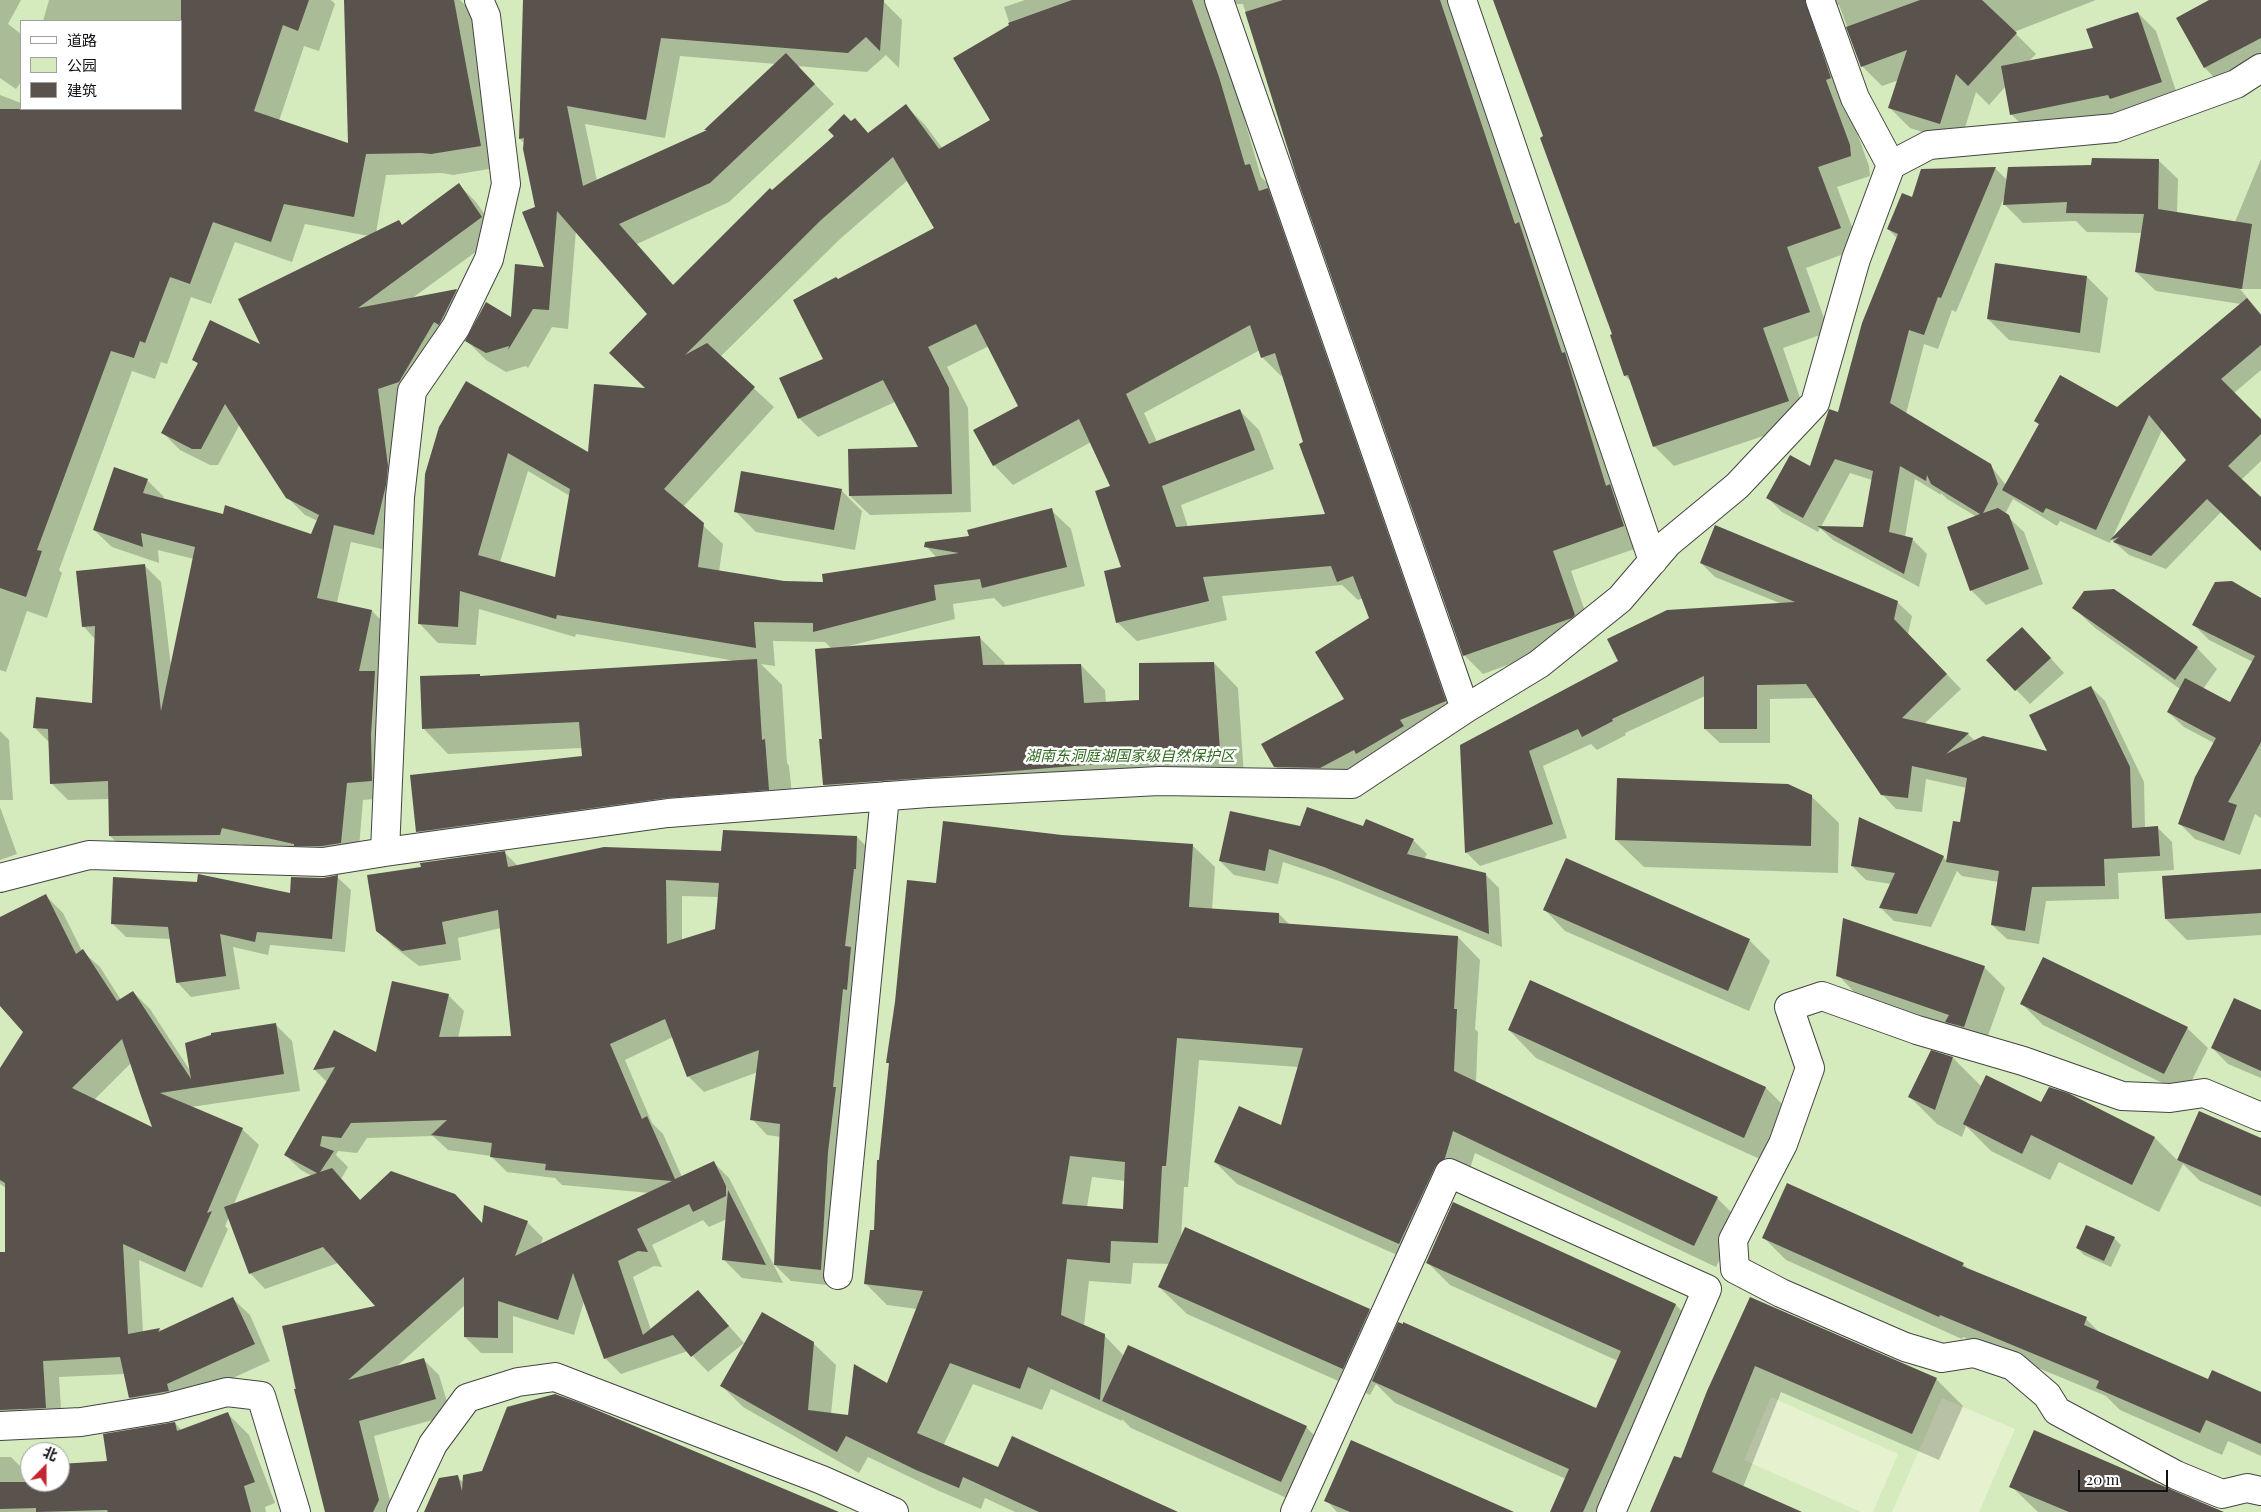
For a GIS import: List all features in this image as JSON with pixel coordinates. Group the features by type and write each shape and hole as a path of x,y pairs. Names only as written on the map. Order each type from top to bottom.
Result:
{"street":[{"path":"385,852 400,497 412,390 456,327 489,259 506,184 486,16 479,0"},
{"path":"1219,0 1465,709"},
{"path":"1462,0 1653,561"},
{"path":"1820,0 1855,98 1891,166"},
{"path":"0,878 89,855 323,862 668,813 885,796 1159,782 1352,784 1465,709 1539,664 1620,599 1668,543 1736,486 1815,403 1856,259 1891,166 1930,146 2115,128 2236,84 2261,68"},
{"path":"838,1276 885,796"},
{"path":"1735,1269 1733,1240 1783,1144 1810,1068 1790,1007 1822,996 1917,1030 2023,1061 2122,1096 2170,1098 2204,1093 2261,1117"},
{"path":"1295,1512 1449,1173 1707,1289"},
{"path":"1611,1512 1707,1289 1735,1269"},
{"path":"1735,1269 1781,1292 1905,1347 1942,1358 1974,1353 2013,1366 2047,1395 2057,1412 2176,1474 2222,1494 2247,1488 2261,1491"},
{"path":"401,1512 433,1444 467,1398 518,1382 555,1377 822,1480 894,1512"},
{"path":"0,1426 81,1422 166,1408 227,1392 260,1396 296,1512"}],"green space":[{"name":"湖南东洞庭湖国家级自然保护区","path":"0,0 2261,0 2261,1512 0,1512"},
{"path":"1771,1397 1898,1454 1873,1512 1861,1512 1744,1460"},
{"path":"1942,1398 2015,1429 1979,1512 1892,1512"}],"building":[{"path":"181,0 309,0 298,31 283,25 254,111 348,143 344,0 454,0 481,146 431,154 366,154 354,217 284,204 271,242 213,222 190,284 170,277 145,343 140,341 134,358 111,351 37,550 42,551 26,597 0,588 0,109 182,110"},
{"path":"523,0 884,0 880,51 866,37 848,53 661,38 646,120 567,106 583,186 707,130 704,130 786,53 815,84 710,183 619,224 673,285 770,188 772,190 834,136 828,130 844,114 851,121 855,118 868,133 906,104 939,149 990,120 953,58 1009,25 1008,23 1072,0 1192,0 1219,77 1245,165 1250,164 1259,191 1268,188 1446,701 1400,720 1404,726 1356,754 1354,750 1320,768 1274,767 1261,744 1344,699 1315,652 1369,618 1353,576 1337,582 1331,566 1203,577 1209,601 1116,623 1104,571 1121,567 1095,491 1110,486 1079,419 993,466 973,430 1018,406 976,324 928,347 949,388 952,494 849,496 848,449 918,447 883,380 798,419 779,378 823,359 793,300 836,277 838,279 934,228 893,157 821,220 685,355 707,343 755,387 664,489 704,523 698,567 784,581 823,582 822,574 959,553 924,547 925,542 969,536 967,530 1052,508 1067,567 982,588 980,579 934,585 936,600 813,632 813,623 754,622 756,648 557,615 556,619 460,591 458,627 418,624 425,474 439,427 466,381 588,452 594,384 645,388 609,353 647,314 557,211 549,310 533,309 508,350 509,346 486,353 465,341 486,302 511,317 515,264 544,267 522,212 535,207 523,149 524,138 519,139","holes":["1250,325 1261,358 1275,353 1303,442 1299,444 1325,514 1176,527 1162,486 1255,450 1240,409 1149,444 1126,394","508,453 570,489 555,577 478,555"]},
{"path":"1283,0 1440,0 1515,224 1519,222 1562,353 1565,352 1606,486 1610,484 1624,526 1553,551 1575,615 1572,618 1463,656 1297,178 1245,12"},
{"path":"1493,0 1805,0 1831,78 1826,80 1850,145 1851,156 1818,167 1841,228 1787,247 1810,312 1763,328 1789,401 1653,447 1628,375 1624,376 1610,335 1612,334 1540,138 1543,136"},
{"path":"1920,0 1982,0 2017,33 1968,86 1956,74 1940,124 1888,108 1907,50 1861,67 1846,27"},
{"path":"2209,0 2261,0 2261,38 2204,68 2176,18"},
{"path":"2138,12 2162,82 2110,99 2108,95 2010,115 2001,66 2093,48 2086,29"},
{"path":"2092,158 2159,159 2158,209 2252,224 2242,289 2135,272 2144,214 2066,213 2067,202 2003,205 2008,167 2091,165"},
{"path":"1996,167 1941,298 1938,297 1924,335 1909,330 1890,403 1991,464 1998,484 1983,513 1998,508 2009,515 2029,569 1970,591 1947,527 1980,514 1931,484 1927,475 1926,481 1900,466 1889,532 1913,538 1904,574 1817,526 1863,527 1873,471 1835,459 1803,518 1766,498 1790,455 1810,466 1829,409 1838,412 1862,323 1898,234 1887,229 1902,193 1912,197 1921,169"},
{"path":"459,183 482,217 358,308 457,289 439,325 434,322 399,382 378,389 388,466 386,485 374,535 334,525 317,598 372,610 359,671 375,671 371,735 372,781 347,783 341,843 322,846 294,846 294,844 222,828 220,835 109,836 108,781 50,784 48,729 33,728 36,697 92,703 95,626 82,627 76,571 145,564 161,711 195,547 141,533 143,547 93,530 114,467 148,479 143,493 223,514 225,505 311,534 319,515 286,498 225,404 201,449 192,449 161,433 198,363 192,360 210,320 260,344 238,299 399,220 402,225"},
{"path":"1995,263 2087,276 2080,333 1987,319"},
{"path":"2247,298 2261,315 2261,345 2221,379 2261,419 2261,434 2228,466 2261,497 2261,551 2207,499 2151,556 2113,542 2119,537 2110,540 2186,460 2149,415 2096,530 2046,508 2043,513 2002,490 2039,424 2034,421 2060,375 2117,407"},
{"path":"741,471 842,489 834,530 734,512"},
{"path":"1715,525 1898,601 1894,619 1947,674 1902,718 1969,733 1946,754 1983,736 2047,751 2029,715 2091,686 2130,767 2132,828 2158,826 2160,856 2104,859 2105,886 2032,887 2025,931 1991,925 1999,871 1946,862 1953,821 1960,822 1967,778 1912,766 1908,798 1881,795 1806,684 1757,685 1757,729 1704,729 1704,676 1612,719 1613,721 1582,737 1578,729 1529,751 1553,824 1465,853 1460,745 1618,661 1607,639 1667,610 1795,602 1700,563"},
{"path":"2232,581 2261,598 2261,742 2228,802 2237,805 2224,841 2178,824 2195,777 2216,738 2167,712 2185,678 2230,702 2255,656 2192,625 2215,582"},
{"path":"2114,589 2198,647 2175,680 2072,608 2084,591"},
{"path":"2022,627 2051,658 2015,691 1986,660"},
{"path":"980,636 983,665 1081,664 1084,703 1139,700 1139,663 1214,662 1220,751 1096,760 1097,764 823,785 819,739 822,739 815,649"},
{"path":"757,659 762,740 765,739 769,790 666,798 416,832 410,775 582,756 579,722 422,729 420,676 480,674 480,676"},
{"path":"1617,778 1788,784 1812,795 1811,846 1615,840"},
{"path":"1307,807 1363,826 1366,819 1414,839 1407,854 1486,873 1489,934 1324,867 1269,849 1265,871 1219,861 1230,811 1300,826"},
{"path":"1859,817 1944,856 1917,914 1879,908 1895,873 1851,866"},
{"path":"943,821 1062,835 1193,844 1189,907 1279,913 1279,923 1458,936 1454,1009 1457,1009 1454,1071 1718,1197 1694,1246 1453,1131 1445,1158 1435,1167 1399,1244 1214,1162 1239,1106 1281,1125 1303,1048 1177,1038 1166,1166 1162,1166 1158,1243 1111,1241 1110,1263 1067,1259 1061,1315 1105,1334 1100,1400 1028,1367 1020,1389 950,1363 917,1433 998,1467 1012,1436 1178,1512 1039,1512 963,1477 959,1488 916,1470 846,1436 837,1452 720,1386 762,1312 814,1342 808,1410 848,1415 854,1364 887,1383 923,1291 864,1284 870,1230 874,1230 877,1160 879,1160 889,1063 886,1063 895,1002 907,880 936,883","holes":["1070,1156 1125,1162 1123,1209 1062,1204"]},
{"path":"723,830 857,836 856,869 854,869 845,946 851,947 847,990 843,989 833,1087 836,1087 828,1152 821,1270 774,1265 780,1124 750,1120 759,1050 687,1077 665,1019 610,1044 642,1119 647,1116 675,1179 714,1161 726,1186 726,1196 693,1212 689,1204 637,1229 648,1252 638,1251 618,1261 643,1335 698,1290 729,1326 691,1357 673,1335 604,1359 573,1273 558,1320 498,1301 498,1338 464,1337 464,1277 348,1380 424,1358 436,1399 359,1421 379,1500 373,1512 325,1512 294,1389 296,1389 282,1326 375,1306 323,1247 249,1274 224,1207 317,1173 284,1155 335,1067 313,1070 334,1030 376,1052 392,981 449,994 439,1037 511,1036 498,910 442,922 446,944 402,951 376,931 367,875 421,867 420,863 505,851 508,867 604,847 721,851","holes":["666,880 719,883 715,929 667,944","447,1120 431,1135 492,1143 490,1157 546,1164 545,1170 672,1181 515,1256 528,1221 484,1205 482,1223 455,1194 391,1171 360,1200 332,1168 320,1172 334,1151 320,1146 322,1136 341,1138 351,1123"]},
{"path":"1566,858 1750,939 1728,991 1543,910"},
{"path":"2261,869 2261,913 2165,919 2162,876"},
{"path":"198,874 290,893 291,877 323,878 338,875 332,939 257,932 255,942 220,934 226,976 176,983 168,927 111,924 113,877 197,882"},
{"path":"46,894 76,954 83,949 117,1001 133,991 191,1079 185,1043 211,1035 211,1033 276,1023 284,1074 160,1093 243,1128 207,1213 212,1211 185,1272 123,1244 128,1334 160,1328 158,1332 233,1297 255,1344 167,1384 169,1391 129,1398 120,1357 43,1361 46,1408 0,1410 0,1252 5,1252 5,1183 0,1180 0,1068 23,1032 0,1006 0,917","holes":["122,1039 152,1127 72,1088"]},
{"path":"1843,918 1985,966 1964,1027 1945,1022 1949,1015 1836,976"},
{"path":"2043,957 2188,1027 2164,1074 2020,1004"},
{"path":"1530,980 1766,1087 1744,1138 1508,1030"},
{"path":"2234,998 2261,1010 2261,1071 2211,1048"},
{"path":"1931,1050 1953,1057 1935,1110 1908,1097"},
{"path":"1986,1075 2041,1102 2049,1087 2068,1093 2155,1137 2132,1185 2031,1135 2022,1154 1963,1124"},
{"path":"2199,1111 2261,1138 2261,1196 2177,1160"},
{"path":"1787,1183 1964,1263 1962,1266 2087,1317 2084,1325 2208,1379 2212,1370 2261,1392 2261,1444 2206,1420 2200,1433 2096,1388 2099,1381 1940,1315 1939,1317 1762,1238"},
{"path":"728,1190 756,1245 766,1265 722,1260"},
{"path":"1453,1202 1676,1304 1583,1512 1550,1512 1569,1469 1372,1381 1398,1322 1403,1324 1403,1322 1596,1408 1621,1351 1426,1263"},
{"path":"2086,1225 2115,1237 2104,1261 2076,1248"},
{"path":"1185,1227 1370,1309 1343,1369 1158,1287"},
{"path":"1750,1297 1937,1378 1912,1434 1755,1366 1712,1472 1802,1512 1650,1512 1674,1456 1681,1458 1707,1391"},
{"path":"1128,1345 1307,1426 1281,1482 1102,1401"},
{"path":"555,1394 839,1512 424,1512 439,1478 458,1475 462,1491 463,1475 482,1471 507,1407"},
{"path":"228,1412 255,1482 244,1486 251,1512 108,1512 107,1510 36,1512 36,1508 0,1509 0,1482 20,1482 20,1492 70,1492 70,1463 107,1461 103,1434 175,1422 177,1431"},
{"path":"2034,1430 2224,1512 2069,1512 2009,1487"},
{"path":"1351,1440 1514,1512 1350,1512 1324,1501"}]}
